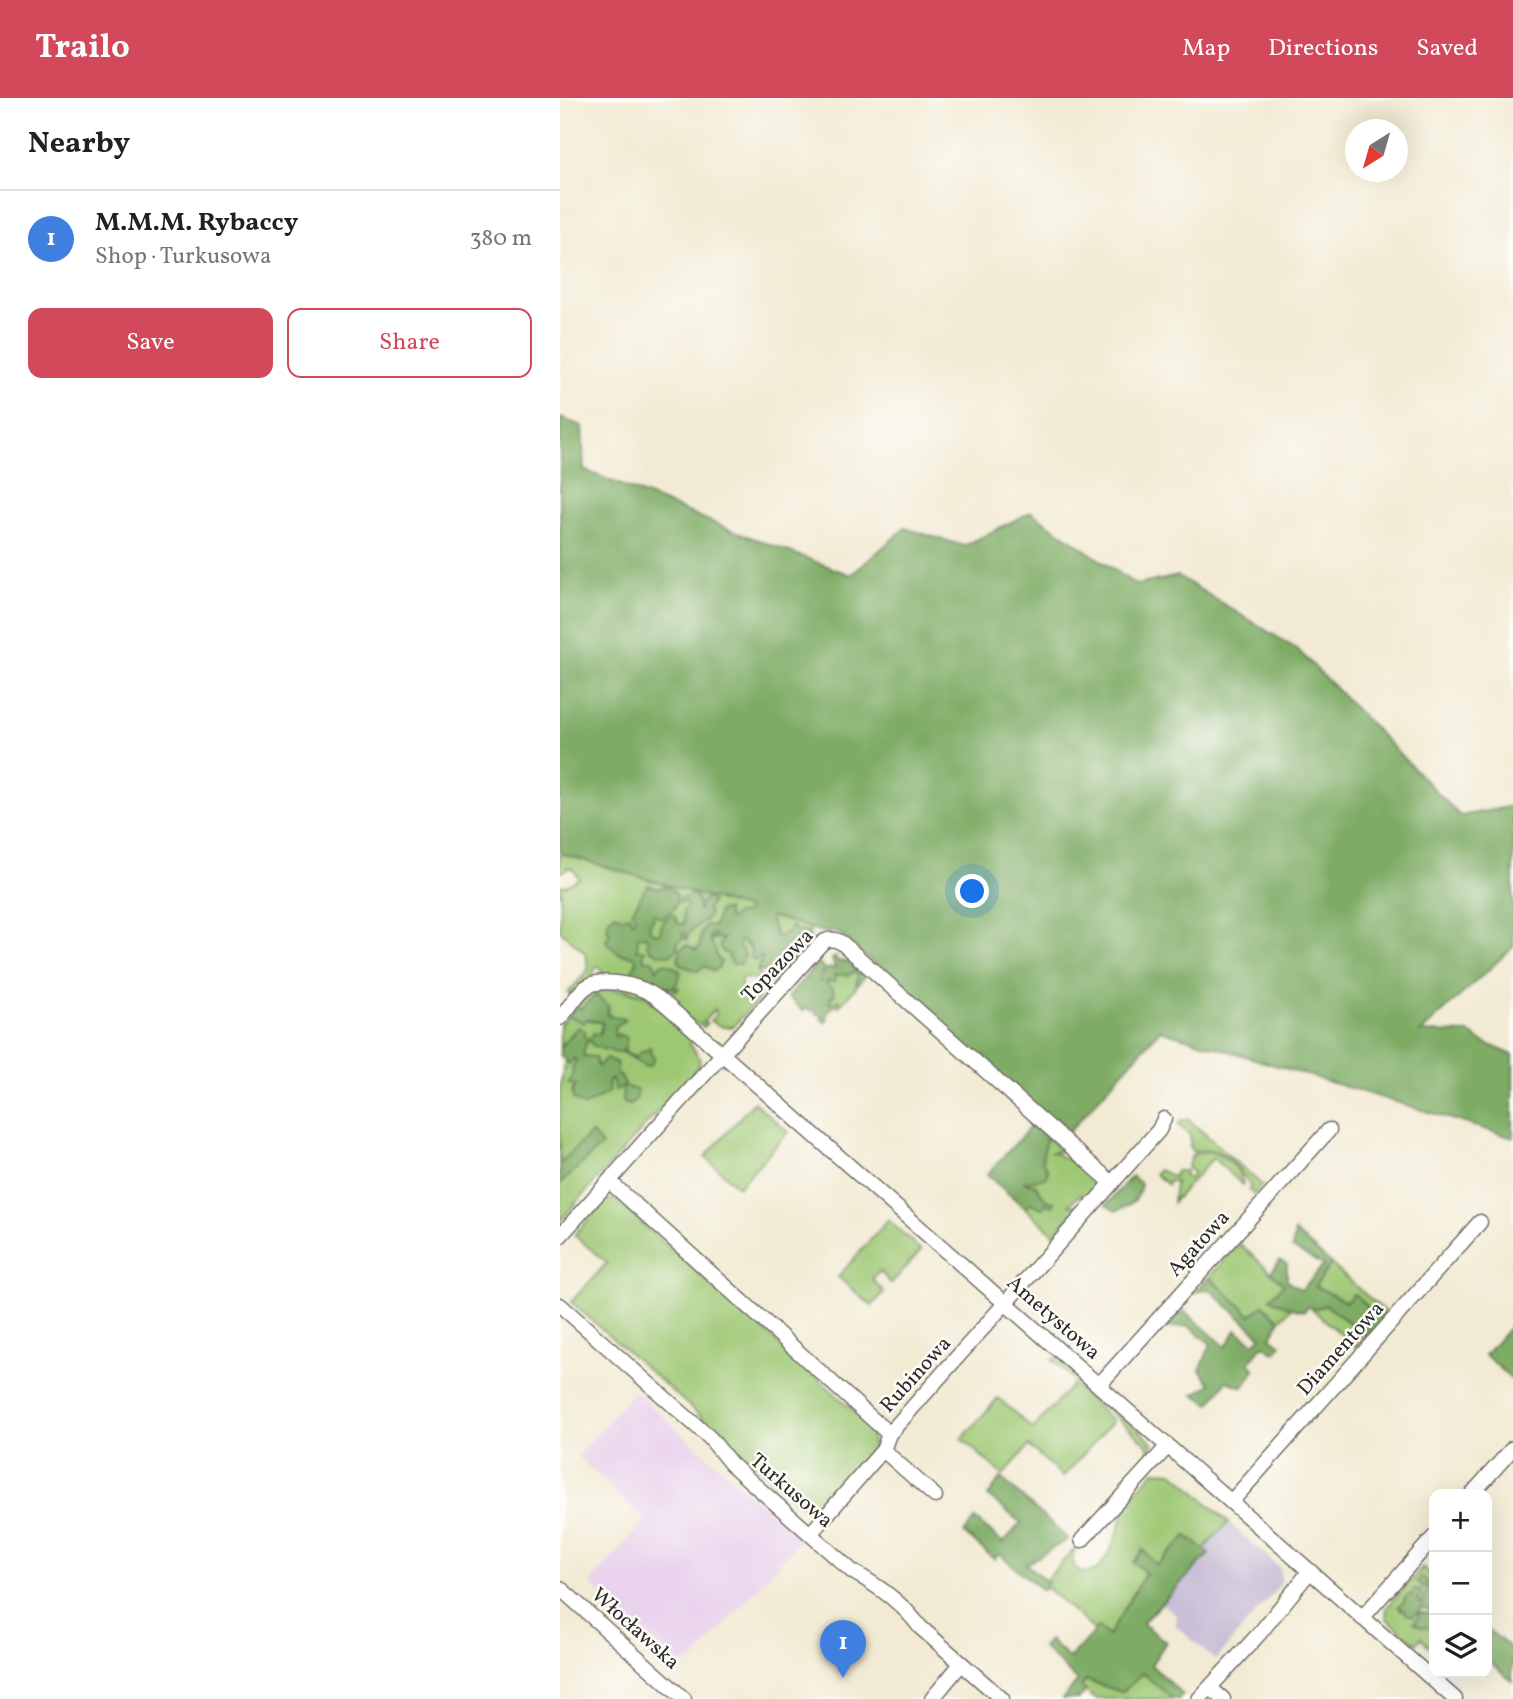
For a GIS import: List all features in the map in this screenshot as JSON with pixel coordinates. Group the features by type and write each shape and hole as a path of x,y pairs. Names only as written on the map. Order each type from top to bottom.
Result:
{"street":[{"name":"Topazowa","path":"560,1236 823,941 829,939 842,943 1112,1183"},
{"name":"Ametystowa","path":"560,1018 585,987 596,983 635,986 653,994 1455,1699"},
{"name":"Rubinowa","path":"609,1181 890,1434 1159,1130 1164,1119"},
{"name":"Agatowa","path":"1099,1385 1329,1130"},
{"name":"Diamentowa","path":"1231,1502 1480,1222"},
{"name":"Turkusowa","path":"560,1305 710,1438 731,1464 853,1572 874,1583 1002,1699"},
{"path":"811,1534 883,1450 890,1434"},
{"path":"1082,1540 1168,1446"},
{"path":"1476,1489 1513,1448"},
{"path":"883,1450 934,1496"},
{"path":"1362,1618 1429,1543"},
{"path":"1199,1699 1259,1634 1310,1571"},
{"name":"Włocławska","path":"560,1588 684,1699"},
{"path":"932,1699 961,1664"},
{"path":"1210,1688 1223,1699"}],"shaded area":[{"path":"634,1391 801,1539 692,1662 677,1663 590,1583 646,1520 577,1456"},
{"path":"1228,1522 1280,1568 1281,1584 1215,1660 1176,1626 1176,1615 1158,1600"}],"green space":[{"path":"560,418 582,426 584,470 851,575 905,528 964,546 1031,512 1136,585 1178,576 1298,650 1460,816 1513,806 1513,947 1421,1032 1469,1033 1478,1040 1513,1055 1513,1138 1160,1030 1066,1135 840,934 827,933 771,916 776,937 784,935 791,926 807,932 808,936 798,950 781,954 783,965 777,970 757,970 763,957 755,961 751,958 751,948 741,940 739,947 745,956 741,964 733,964 728,953 724,953 719,946 723,938 711,940 716,936 713,933 710,936 710,941 721,962 719,967 714,971 704,966 698,971 682,966 678,959 681,949 687,945 696,950 700,946 701,933 706,925 714,926 719,911 727,910 727,917 731,919 736,914 745,914 748,909 560,853"},
{"path":"560,853 748,909 745,914 729,919 717,918 714,926 701,938 700,946 696,950 684,946 679,954 679,962 698,971 704,966 707,967 716,956 710,941 711,934 716,934 713,940 723,938 729,955 739,948 739,941 742,941 751,948 750,956 756,960 763,957 757,969 761,984 756,979 741,978 741,986 745,992 759,999 734,1026 721,1026 710,1020 716,1016 715,1009 703,1022 707,1023 704,1027 603,978 598,966 591,978 570,995 568,993 588,970 586,954 560,930 560,885 565,886 579,878 573,869 567,867 560,873"},
{"path":"648,885 658,888 666,886 674,892 677,900 670,913 661,918 654,914 650,930 657,934 671,916 674,915 678,924 683,924 686,902 679,902 681,897 695,895 699,901 699,910 704,899 712,902 706,909 710,913 705,921 688,935 687,940 686,934 682,933 683,938 677,943 678,948 670,955 654,952 647,946 648,940 645,936 637,937 636,949 645,951 645,960 652,960 657,969 665,963 681,972 674,986 679,988 677,991 670,987 656,986 655,980 640,978 632,970 636,958 619,953 606,941 610,934 607,929 609,919 615,914 623,918 629,915 634,921 632,911"},
{"path":"770,916 812,928 809,932 811,940 772,984 770,981 803,946 807,932 794,927 784,935 776,937"},
{"path":"835,957 838,961 848,962 864,977 856,987 858,975 854,971 850,975 835,975 834,982 827,981 835,995 830,997 832,1000 829,1003 833,1005 838,1000 842,1003 829,1009 825,1022 821,1019 822,1014 817,1014 814,1009 811,1011 807,1008 803,1011 788,997 818,962 823,967 819,981 822,982 825,969 835,968 832,959"},
{"path":"853,971 858,975 856,987 842,1003 838,1000 833,1005 828,1003 830,998 827,981"},
{"path":"608,988 644,995 695,1037 689,1044 697,1053 700,1064 560,1221 560,1184 601,1145 591,1133 560,1164 560,1089 565,1060 569,1063 574,1058 576,1060 569,1084 612,1079 626,1087 620,1075 598,1067 582,1056 586,1042 606,1045 636,1060 648,1050 637,1058 624,1051 614,1036 596,995 580,1009 576,1007 590,991"},
{"path":"596,995 609,1006 607,1015 625,1019 615,1026 614,1036 618,1034 627,1038 624,1051 636,1058 641,1051 652,1048 650,1052 654,1058 651,1065 646,1067 622,1051 617,1053 586,1042 583,1056 595,1057 598,1067 606,1058 617,1063 617,1075 620,1075 626,1087 637,1090 637,1098 630,1105 622,1102 623,1087 615,1090 612,1079 608,1082 609,1092 584,1106 573,1099 572,1091 576,1085 568,1084 576,1060 574,1058 569,1064 560,1055 560,1047 578,1027 585,1031 585,1037 590,1039 594,1033 599,1035 603,1023 587,1019 584,1023 568,1016 576,1007 581,1009"},
{"path":"568,1016 603,1023 598,1035 591,1040 585,1037 560,1047 560,1025"},
{"path":"754,1102 788,1132 738,1187 705,1157"},
{"path":"1188,1119 1262,1185 1254,1195 1241,1171 1228,1158 1212,1151 1193,1152 1190,1135 1178,1125 1182,1120"},
{"path":"1032,1125 1046,1137 1042,1161 1048,1170 1046,1178 1023,1182 1036,1185 1046,1200 1054,1202 1053,1206 1046,1204 1042,1208 1030,1203 1025,1208 987,1175"},
{"path":"591,1133 602,1145 560,1184 560,1164"},
{"path":"1046,1137 1062,1151 1052,1152 1068,1160 1068,1157 1081,1167 1092,1179 1095,1189 1084,1201 1081,1194 1069,1204 1078,1207 1054,1234 1025,1208 1030,1203 1046,1200 1020,1182 1041,1161"},
{"path":"1207,1151 1220,1155 1231,1163 1239,1173 1243,1185 1213,1158 1173,1202 1175,1182 1168,1181 1168,1185 1155,1174 1158,1170 1174,1177 1176,1171 1185,1171 1185,1177 1190,1178 1193,1172 1187,1168 1192,1155"},
{"path":"1132,1176 1141,1184 1133,1202 1116,1211 1106,1205"},
{"path":"614,1199 870,1426 873,1454 816,1518 571,1302 607,1263 574,1235 606,1201"},
{"path":"888,1220 921,1250 891,1284 880,1271 872,1279 884,1292 872,1306 838,1277"},
{"path":"1295,1232 1331,1264 1315,1286 1346,1302 1354,1294 1384,1321 1379,1331 1372,1331 1367,1336 1326,1305 1312,1309 1309,1306 1304,1311 1270,1299 1284,1284 1271,1272 1280,1260 1287,1264 1287,1281 1301,1290 1324,1265 1292,1248"},
{"path":"1239,1243 1284,1284 1271,1298 1291,1308 1280,1320 1264,1305 1251,1315 1209,1277"},
{"path":"1331,1264 1385,1312 1382,1316 1386,1317 1384,1321 1378,1319 1354,1294 1346,1302 1314,1286"},
{"path":"1209,1277 1251,1315 1263,1305 1280,1320 1271,1337 1281,1345 1275,1353 1263,1345 1249,1362 1255,1370 1243,1387 1227,1381 1210,1404 1194,1394 1211,1384 1200,1370 1211,1344 1189,1326 1166,1328 1183,1310 1226,1347 1236,1330 1254,1343 1261,1336 1209,1289 1195,1292"},
{"path":"1326,1305 1363,1334 1360,1338 1358,1334 1350,1331 1348,1333 1358,1345 1355,1346 1312,1309"},
{"path":"1513,1323 1513,1380 1485,1355"},
{"path":"1057,1357 1148,1438 1152,1446 1149,1455 1147,1444 1052,1360"},
{"path":"1073,1384 1113,1421 1063,1477 1029,1446 1003,1475 962,1439 998,1398 1033,1429"},
{"path":"1154,1471 1173,1472 1228,1522 1203,1550 1187,1536 1156,1566 1143,1550 1146,1572 1108,1637 1098,1627 1094,1630 1042,1584 1077,1546 1073,1560 1078,1570 1089,1573 1101,1565 1115,1541 1128,1501"},
{"path":"1001,1478 1068,1539 1026,1564 1048,1583 1042,1590 999,1554 994,1559 964,1533 975,1519 1003,1543 1021,1523 988,1496"},
{"path":"1187,1536 1209,1554 1142,1623 1166,1642 1151,1665 1183,1695 1179,1699 1173,1699 1143,1673 1122,1692 1086,1680 1081,1686 1086,1691 1079,1699 1062,1699 1078,1681 1042,1647 1049,1640 1069,1659 1098,1627 1108,1636 1146,1573 1133,1562 1143,1550 1157,1565"},
{"path":"1422,1568 1428,1572 1429,1589 1418,1582 1428,1590 1421,1605 1412,1596 1405,1600 1405,1610 1417,1611 1422,1627 1429,1628 1429,1647 1421,1637 1417,1644 1386,1618 1387,1607"},
{"path":"1422,1577 1426,1584 1429,1581 1429,1610 1421,1608 1419,1613 1429,1613 1429,1628 1414,1622 1419,1615 1417,1612 1413,1616 1406,1614 1405,1610 1398,1606 1408,1595 1412,1595 1414,1589 1421,1591 1421,1596 1417,1599 1421,1604 1428,1590 1417,1582"},
{"path":"1492,1633 1513,1650 1512,1681 1492,1663"},
{"path":"1143,1673 1173,1699 1095,1699 1080,1686 1086,1680 1122,1692"}],"place":[{"name":"M.M.M. Rybaccy","path":"843,1678"}]}
